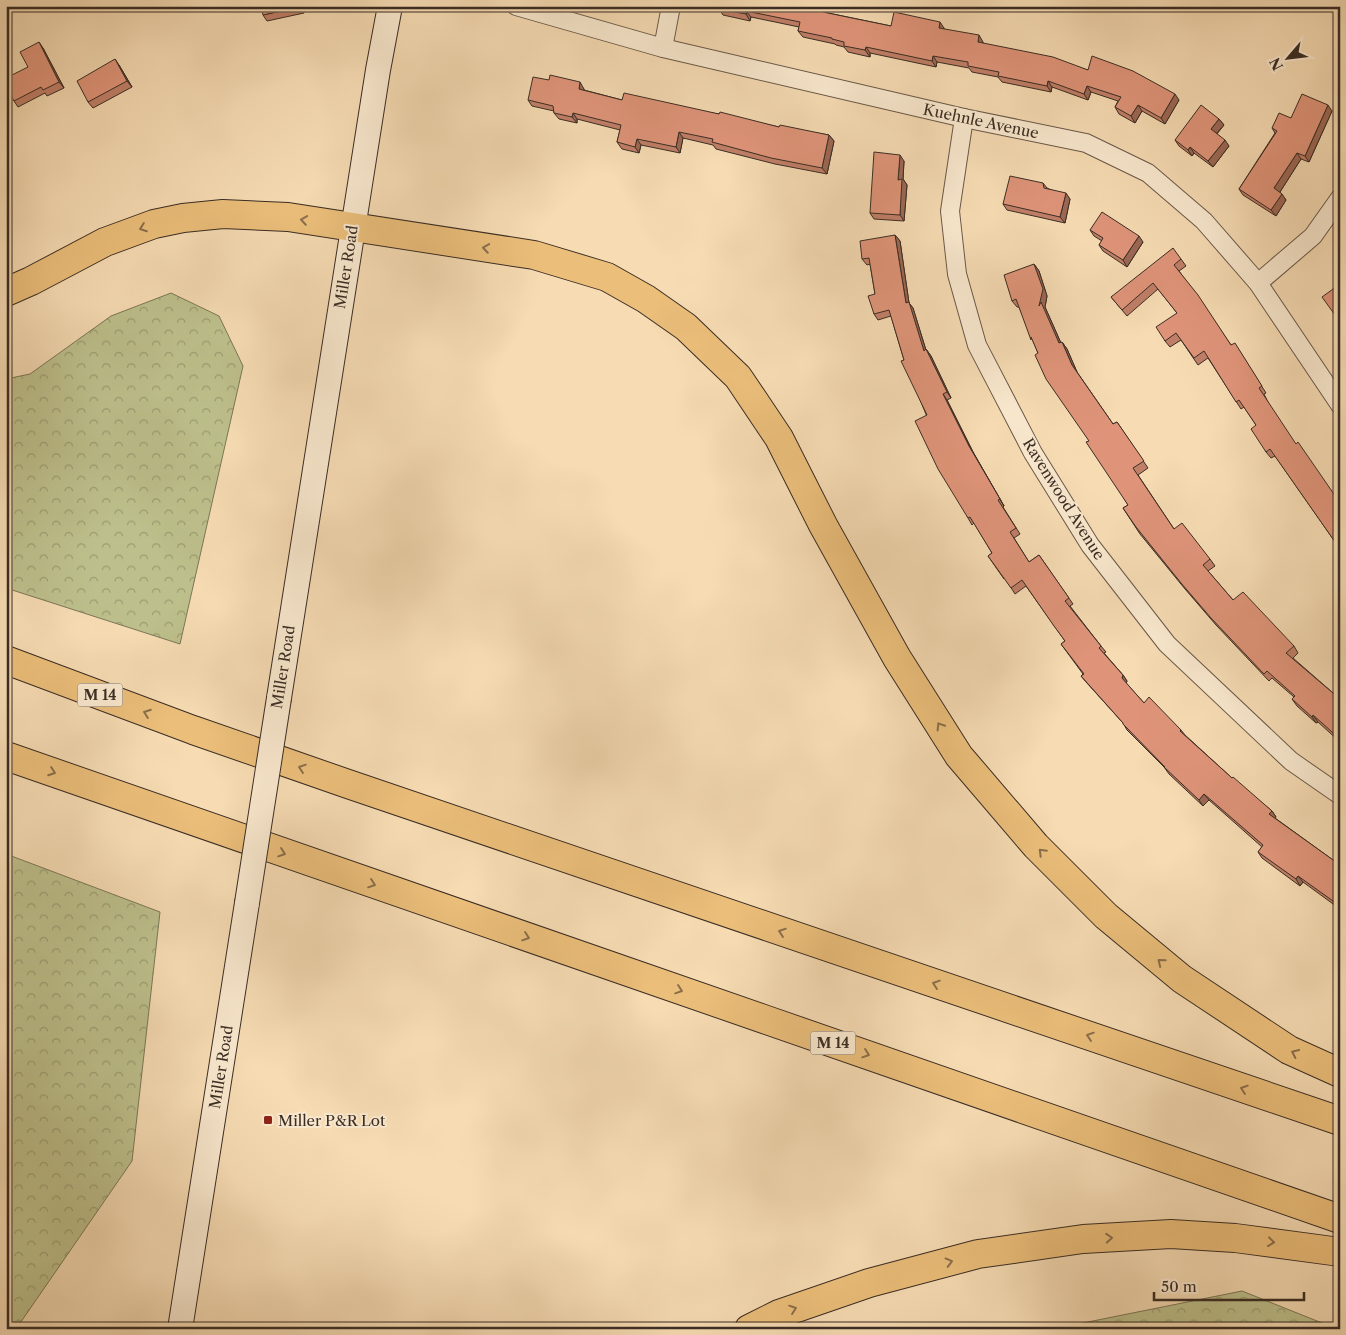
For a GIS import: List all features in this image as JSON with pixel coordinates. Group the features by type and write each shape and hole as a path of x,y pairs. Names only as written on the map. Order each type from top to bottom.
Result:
{"highway":[{"path":"6,292 105,242 154,224 183,218 223,214 288,217 534,255 607,277 646,299 686,327 738,377 779,438 823,525 897,658 959,756 1036,846 1106,916 1182,979 1289,1050 1340,1073"},
{"name":"M 14","path":"6,660 193,730 348,784 1340,1121"},
{"name":"M 14","path":"6,756 1340,1219"},
{"path":"749,1329 778,1314 887,1278 978,1254 1083,1239 1171,1234 1235,1238 1340,1252"}],"main road":[{"name":"Miller Road","path":"180,1329 352,227 390,6"}],"street":[{"name":"Kuehnle Avenue","path":"516,6 663,48 964,118 1086,144 1148,173 1204,221 1258,283 1340,405"},
{"path":"663,48 671,6"},
{"name":"Ravenwood Avenue","path":"964,118 950,211 957,274 977,345 1033,453 1090,545 1167,644 1292,761 1340,796"},
{"path":"1258,283 1313,236 1340,198"}],"green space":[{"path":"171,293 219,316 243,366 180,644 6,588 6,379 30,374 111,316"},
{"path":"6,854 160,912 132,1161 16,1329 6,1329"},
{"path":"1242,1291 1337,1329 1053,1329"}],"building":[{"path":"261,6 299,6 299,7 263,15"},
{"path":"720,6 824,6 823,12 891,26 894,12 940,22 939,28 979,35 978,42 1053,57 1088,70 1092,56 1133,71 1175,94 1161,118 1138,105 1131,116 1115,107 1121,97 1087,86 1084,94 1048,81 1047,86 998,76 999,72 968,66 968,62 933,56 932,61 866,47 865,50 844,46 844,42 832,38 798,31 800,22 746,11 746,14 719,9"},
{"path":"39,42 59,82 43,90 41,87 14,101 6,87 6,78 28,67 20,52"},
{"path":"115,59 127,81 88,102 77,81"},
{"path":"550,75 580,82 579,89 622,100 624,93 719,114 720,112 779,127 780,125 829,135 822,168 771,158 712,142 713,139 679,132 676,147 637,139 635,147 617,142 621,125 573,113 572,117 554,113 553,106 528,100 533,77 549,80"},
{"path":"1302,94 1328,105 1305,156 1297,153 1274,188 1282,194 1271,210 1239,189 1277,131 1272,128 1279,113 1291,118"},
{"path":"1201,105 1219,119 1211,129 1225,140 1208,161 1190,147 1188,150 1175,140"},
{"path":"874,152 900,155 898,180 902,179 900,215 870,213"},
{"path":"1010,176 1043,183 1044,188 1066,193 1060,217 1003,204"},
{"path":"1102,212 1139,236 1123,260 1099,245 1103,238 1090,230"},
{"path":"895,235 906,303 909,302 924,351 926,349 947,392 943,394 969,446 1000,499 998,500 1016,528 1010,532 1029,562 1039,555 1069,598 1065,601 1101,646 1099,648 1123,675 1122,678 1144,703 1149,697 1180,731 1272,811 1269,814 1340,865 1340,906 1298,876 1296,879 1258,852 1263,845 1204,794 1199,800 1164,767 1081,676 1084,674 1061,644 1065,641 1022,580 1011,588 988,556 992,553 938,469 915,421 927,415 901,361 904,360 889,310 874,314 868,296 875,294 869,258 862,259 860,241"},
{"path":"1173,248 1181,259 1174,265 1198,295 1231,345 1235,343 1262,386 1259,388 1296,444 1298,442 1338,500 1340,499 1340,549 1270,449 1266,452 1251,429 1256,425 1239,400 1236,402 1204,351 1194,358 1176,333 1165,341 1156,327 1177,313 1153,283 1122,310 1111,297"},
{"path":"1034,264 1043,289 1039,306 1041,302 1059,343 1062,342 1072,365 1113,424 1117,422 1144,461 1133,468 1174,529 1182,523 1210,559 1203,565 1233,600 1243,592 1294,646 1286,653 1340,699 1340,739 1292,699 1295,696 1267,671 1264,674 1211,618 1136,527 1123,508 1128,505 1086,442 1089,441 1046,379 1035,355 1038,353 1031,337 1031,340 1016,299 1012,301 1004,275"},
{"path":"1340,284 1340,322 1322,297"}],"place":[{"name":"Miller P&R Lot","path":"268,1120"}]}
